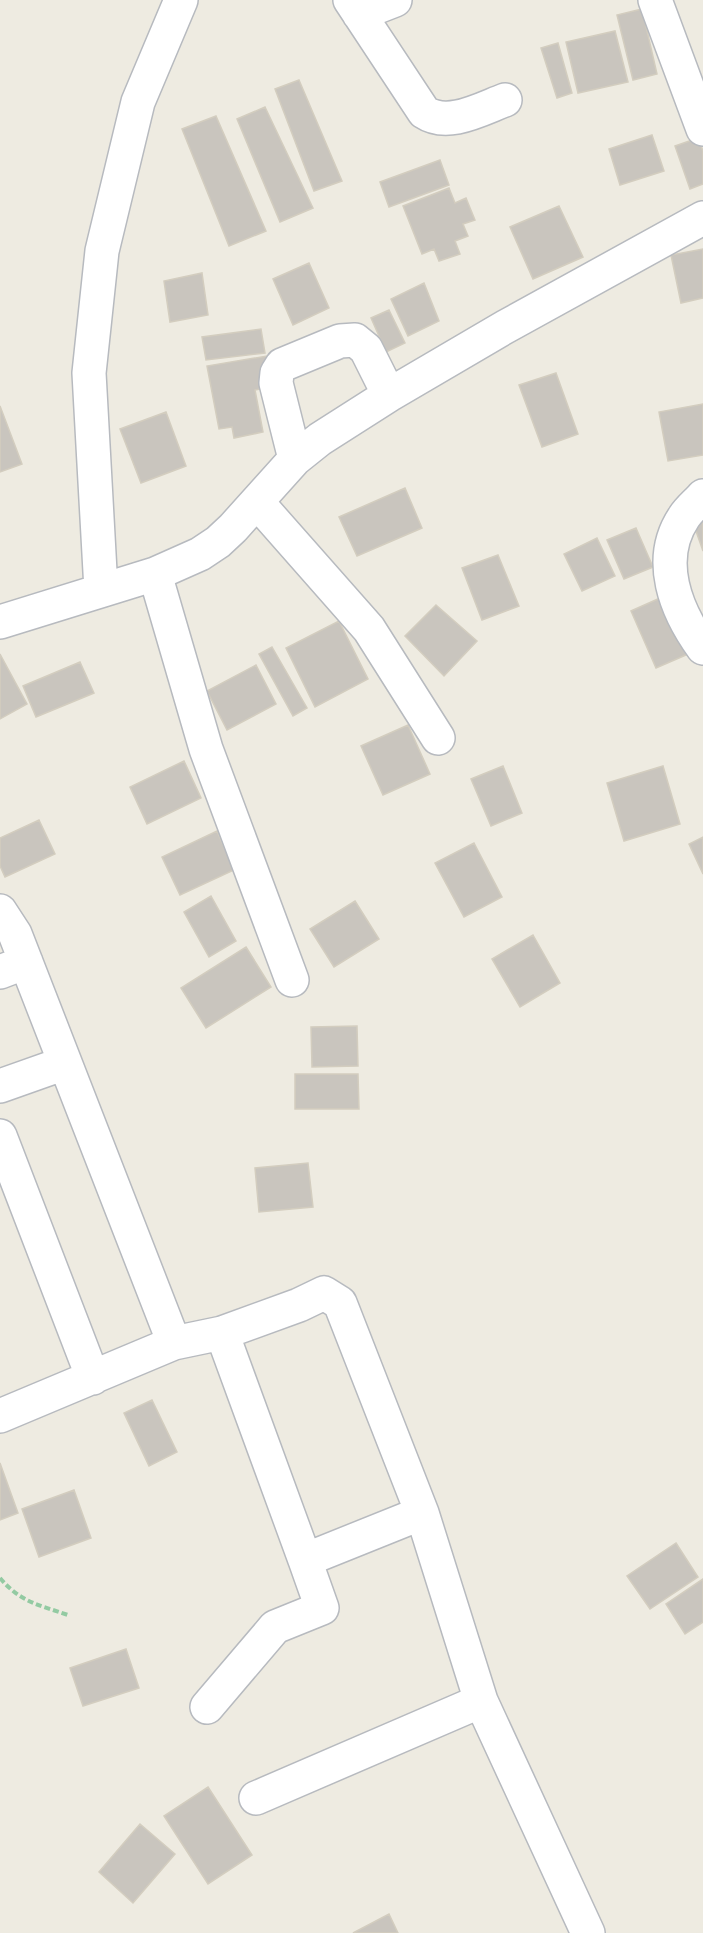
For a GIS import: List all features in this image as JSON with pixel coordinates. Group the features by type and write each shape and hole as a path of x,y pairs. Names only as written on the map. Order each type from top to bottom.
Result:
{"street":[{"path":"100,590 89,373 102,251 138,102 181,0"},
{"path":"395,0 354,7 424,112 430,116 452,119 505,100"},
{"path":"656,0 703,129"},
{"path":"0,622 155,574 200,554 218,542 295,459 320,439 389,395 505,327 703,218"},
{"path":"295,459 276,383 277,373 282,365 340,341 355,340 366,349 389,395"},
{"path":"703,496 684,516 674,535 670,557 671,580 677,605 703,648"},
{"path":"257,502 369,629 438,738"},
{"path":"155,574 206,748 292,980"},
{"path":"8,944 65,1063 174,1343"},
{"path":"0,1086 65,1063"},
{"path":"0,1136 93,1378"},
{"path":"0,1416 174,1343 222,1333 299,1305 324,1293 340,1303 422,1514 481,1701 588,1933"},
{"path":"207,1707 275,1627 322,1608 222,1333"},
{"path":"304,1560 422,1514"},
{"path":"256,1798 481,1701"}],"path":[{"path":"0,1578 10,1590 26,1601 68,1615"}],"building":[{"path":"642,9 657,74 633,80 617,15"},
{"path":"615,31 628,82 578,93 566,42"},
{"path":"558,43 572,93 557,98 541,48"},
{"path":"299,80 342,181 314,191 275,89"},
{"path":"265,107 313,208 280,222 237,119"},
{"path":"216,116 266,231 229,246 182,129"},
{"path":"652,135 664,171 620,185 609,149"},
{"path":"698,138 703,151 703,184 690,189 675,146"},
{"path":"440,160 449,185 389,207 380,182"},
{"path":"449,188 455,203 466,198 475,220 463,224 468,236 455,241 460,254 439,261 434,249 422,254 403,206"},
{"path":"559,206 583,257 533,279 510,227"},
{"path":"703,249 703,298 681,303 671,255"},
{"path":"309,263 329,308 293,325 273,279"},
{"path":"202,273 208,315 170,322 164,281"},
{"path":"424,283 439,321 408,336 391,299"},
{"path":"389,310 405,343 386,352 371,318"},
{"path":"261,329 265,353 206,360 202,337"},
{"path":"267,356 271,387 255,390 263,432 234,438 232,427 219,429 207,366"},
{"path":"556,373 578,434 542,447 519,385"},
{"path":"703,404 703,455 668,461 659,412"},
{"path":"0,406 22,464 0,472"},
{"path":"166,412 186,466 141,483 120,429"},
{"path":"405,488 422,528 357,556 339,517"},
{"path":"703,510 703,551 690,514"},
{"path":"636,528 653,567 624,579 607,540"},
{"path":"597,538 615,576 582,591 564,554"},
{"path":"498,555 519,606 482,620 462,568"},
{"path":"669,594 695,651 656,668 631,611"},
{"path":"436,605 477,641 444,676 405,636"},
{"path":"339,621 368,679 315,707 286,648"},
{"path":"272,647 307,708 293,716 259,654"},
{"path":"0,654 27,704 0,719"},
{"path":"80,662 94,693 36,717 23,686"},
{"path":"256,665 276,704 227,730 207,691"},
{"path":"408,725 430,774 383,795 361,746"},
{"path":"184,761 201,798 147,824 130,787"},
{"path":"503,766 522,813 491,826 471,779"},
{"path":"663,766 680,824 624,841 607,783"},
{"path":"39,820 55,854 5,877 0,866 0,838"},
{"path":"217,831 234,870 180,895 162,857"},
{"path":"703,837 703,874 689,844"},
{"path":"474,843 502,897 464,917 435,863"},
{"path":"211,896 236,941 209,957 184,912"},
{"path":"355,901 379,939 334,967 310,929"},
{"path":"533,935 560,983 520,1007 492,959"},
{"path":"246,947 271,987 206,1028 181,988"},
{"path":"357,1026 358,1066 312,1067 311,1027"},
{"path":"295,1074 358,1074 359,1109 295,1109"},
{"path":"308,1163 313,1207 259,1212 255,1168"},
{"path":"152,1400 177,1452 149,1466 124,1413"},
{"path":"0,1463 18,1513 0,1520"},
{"path":"74,1490 91,1538 39,1557 22,1509"},
{"path":"676,1543 698,1577 650,1609 627,1576"},
{"path":"703,1579 703,1622 685,1634 666,1604"},
{"path":"126,1649 139,1688 83,1706 70,1668"},
{"path":"208,1787 252,1855 208,1884 164,1816"},
{"path":"140,1824 175,1854 133,1903 99,1872"},
{"path":"389,1914 398,1933 353,1933"}]}
